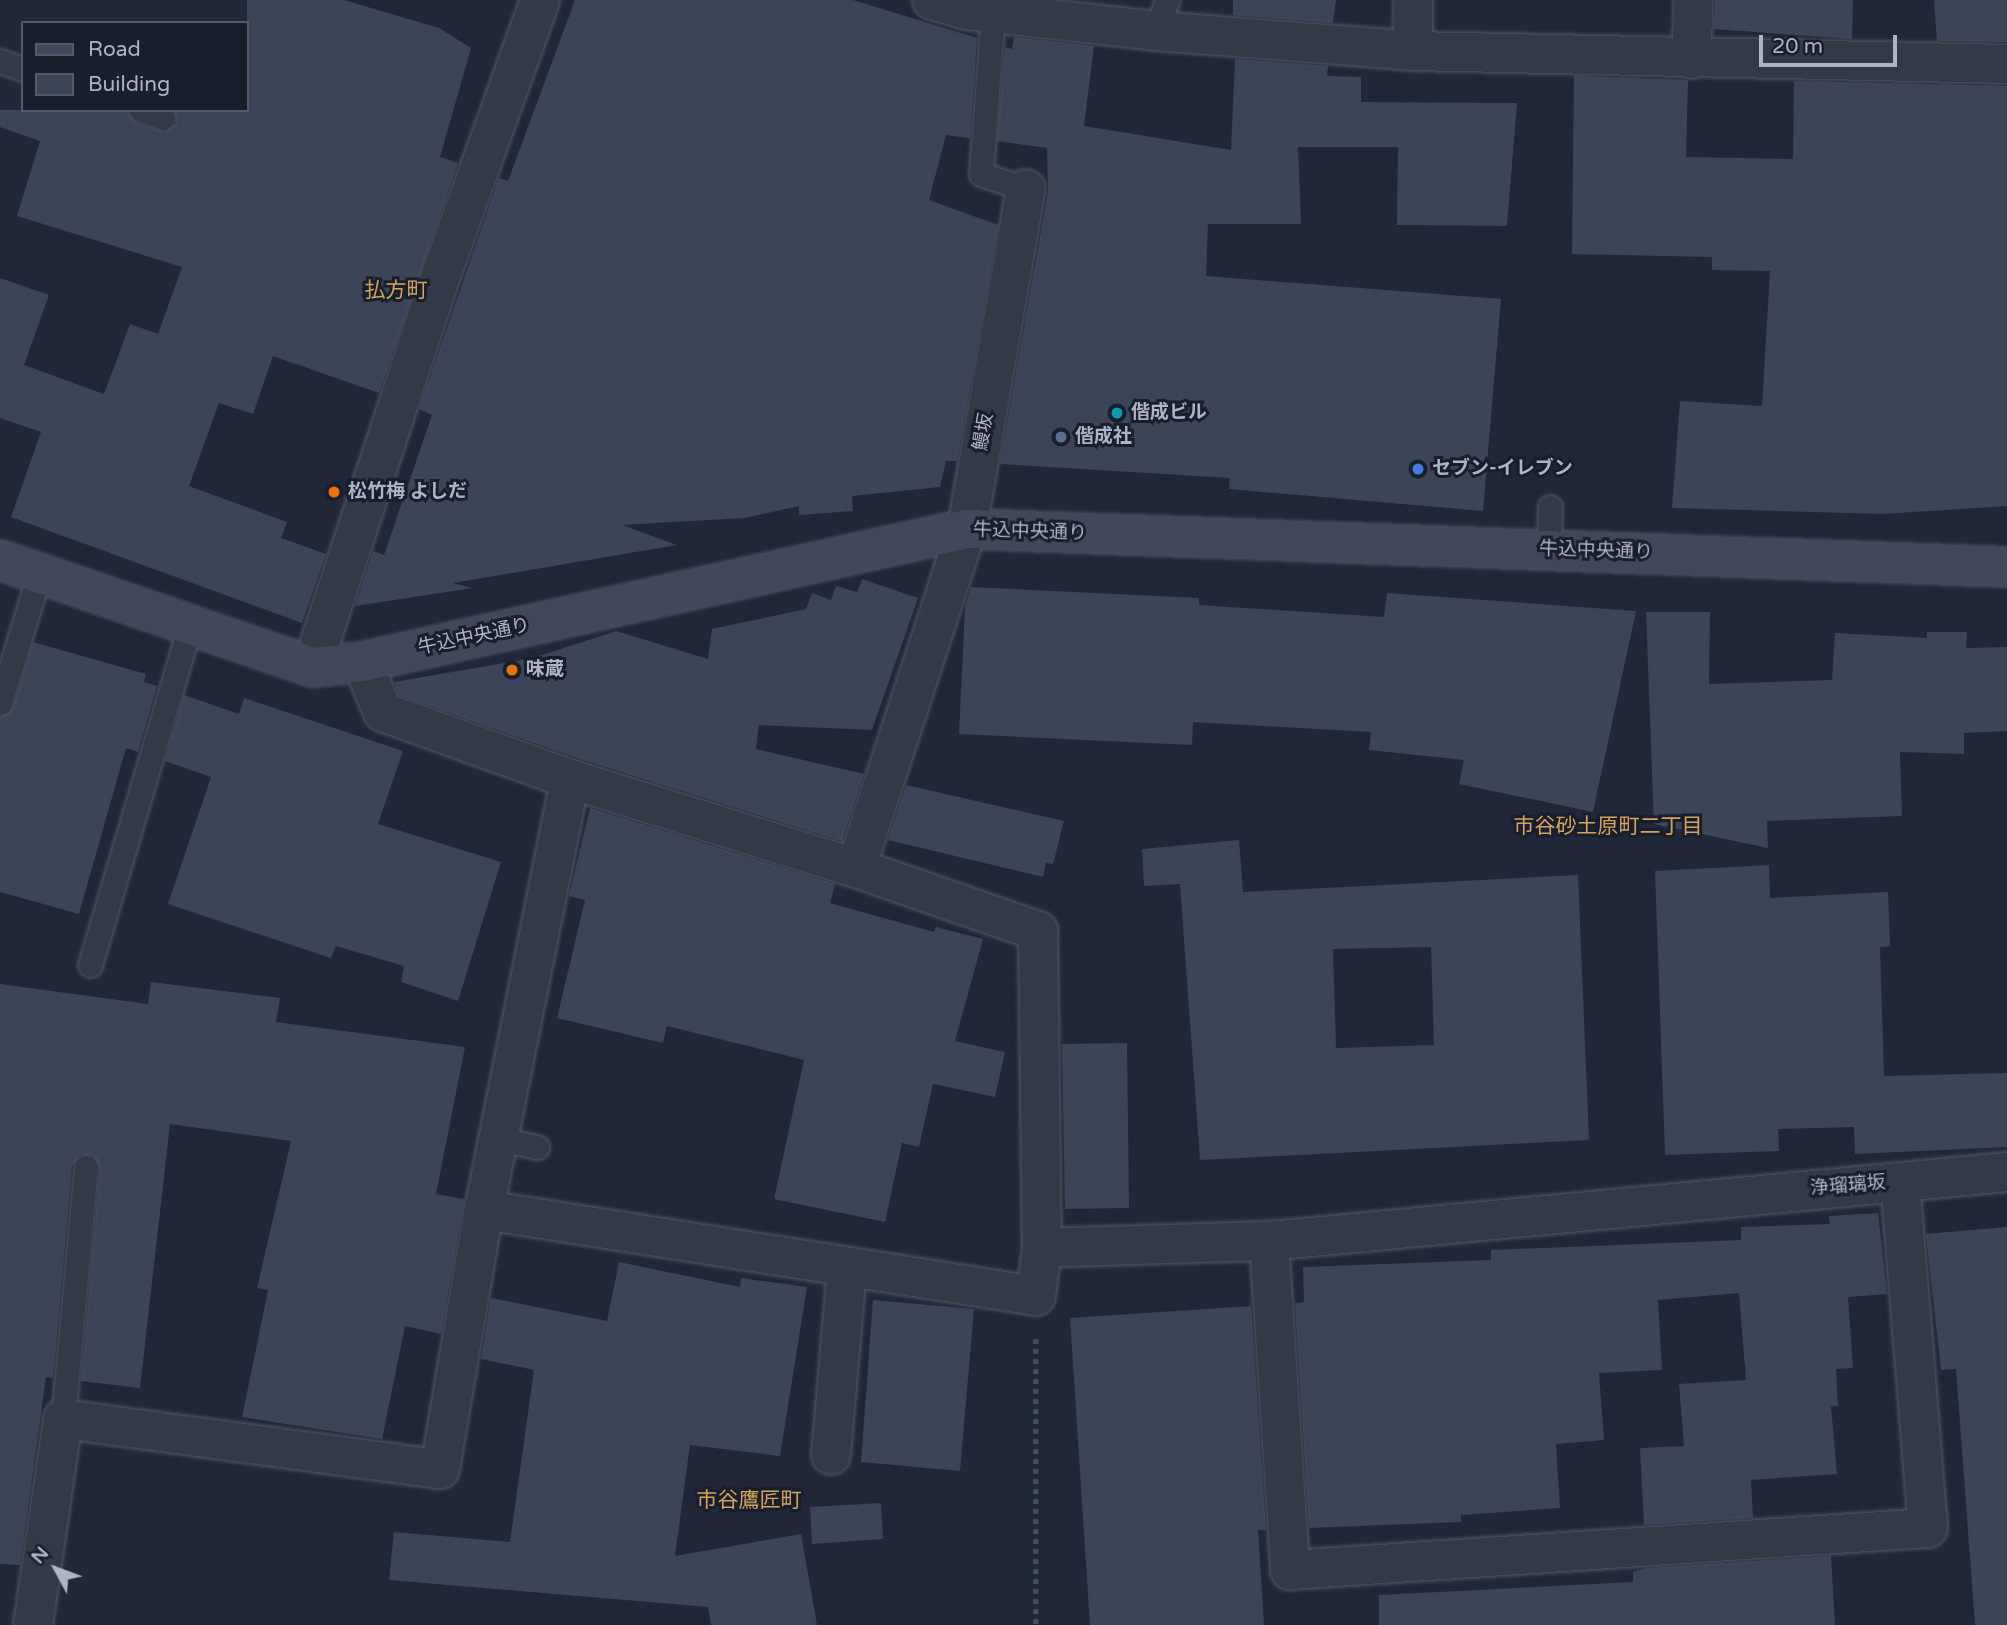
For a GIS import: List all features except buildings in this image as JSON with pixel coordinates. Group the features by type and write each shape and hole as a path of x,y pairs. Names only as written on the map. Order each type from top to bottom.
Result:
{"street":[{"path":"312,667 434,295 540,0"},
{"path":"1413,0 1413,51"},
{"path":"1692,59 1693,0"},
{"path":"965,6 1162,15 1413,51 2007,64"},
{"name":"鰻坂","path":"856,868 967,529 1026,189"},
{"name":"牛込中央通り","path":"0,560 189,629 312,667 362,662 967,529 2007,567"},
{"path":"362,662 383,712 570,779 856,868 1038,931 1042,1248 1036,1296 848,1269 484,1210"},
{"path":"33,1625 63,1419 440,1469 484,1210 570,779"},
{"name":"浄瑠璃坂","path":"1042,1248 1269,1241 2007,1172"},
{"path":"1269,1241 1290,1570 1928,1528 1900,1182"},
{"path":"831,1455 848,1269"}],"lane":[{"name":"鰻坂","path":"965,6 981,174 1026,189"},
{"path":"0,61 21,68"},
{"path":"146,112 163,118"},
{"path":"1549,550 1550,507"},
{"path":"0,703 39,575"},
{"path":"90,965 189,629"},
{"path":"499,1139 537,1147"},
{"path":"63,1419 86,1167"}],"path":[{"path":"1036,1296 1036,1625"}],"place":[{"name":"偕成ビル","path":"1117,413"},
{"name":"偕成社","path":"1061,437"},
{"name":"セブン-イレブン","path":"1418,469"},
{"name":"松竹梅 よしだ","path":"334,492"},
{"name":"味蔵","path":"512,670"}],"district":[{"name":"払方町","path":"396,291"},
{"name":"市谷砂土原町二丁目","path":"1608,827"},
{"name":"市谷鷹匠町","path":"749,1501"}]}
